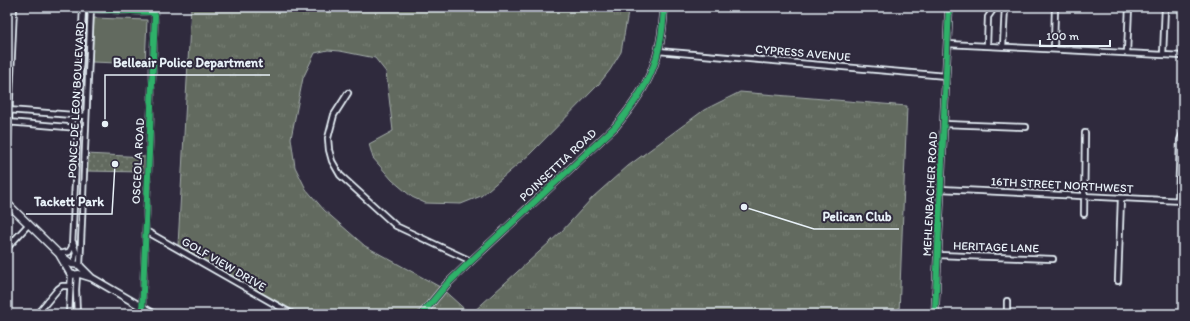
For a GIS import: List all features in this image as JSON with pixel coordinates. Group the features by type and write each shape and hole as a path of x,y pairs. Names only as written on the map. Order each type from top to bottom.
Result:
{"street":[{"path":"7,164 8,110 14,7"},
{"path":"52,7 91,8"},
{"name":"POINSETTIA ROAD","path":"422,314 448,284 471,261 615,127 640,96 648,82 658,51 664,7"},
{"name":"MEHLENBACHER ROAD","path":"935,314 948,7"},
{"path":"987,46 988,16 995,7"},
{"path":"1003,46 1005,7"},
{"path":"1054,48 1055,7"},
{"path":"1127,53 1129,7"},
{"path":"1163,55 1165,7"},
{"name":"PONCE DE LEON BOULEVARD","path":"77,314 75,269 76,252 73,241 83,8"},
{"name":"PONCE DE LEON BOULEVARD","path":"70,314 71,286 75,269 86,116 91,8"},
{"name":"OSCEOLA ROAD","path":"91,8 151,12 155,15 142,311"},
{"path":"7,42 13,42"},
{"path":"947,44 1054,48 1183,56"},
{"name":"CYPRESS AVENUE","path":"658,51 946,76"},
{"path":"348,93 334,115 328,138 332,161 340,175 396,226 471,261"},
{"path":"8,110 86,116"},
{"path":"8,122 85,128"},
{"path":"944,124 1026,127"},
{"path":"1084,214 1085,133"},
{"path":"1180,201 1180,140 1183,133"},
{"name":"16TH STREET NORTHWEST","path":"940,189 1180,201"},
{"path":"1118,281 1121,198"},
{"path":"7,203 75,269 92,278 142,311 154,314"},
{"path":"7,248 29,224"},
{"name":"GOLF VIEW DRIVE","path":"146,231 292,314"},
{"path":"59,254 69,252 73,241"},
{"name":"HERITAGE LANE","path":"938,255 1053,259"},
{"path":"38,314 58,289 62,286 71,286"},
{"path":"1007,301 1007,314"}],"green space":[{"path":"191,7 629,7 621,52 599,84 530,154 481,196 461,204 425,203 412,197 392,180 373,158 369,144 393,131 386,72 375,58 328,50 315,53 303,78 291,138 295,167 306,189 324,210 365,246 440,287 470,314 300,314 178,245"},
{"path":"94,18 147,20 145,64 92,62"},
{"path":"740,92 907,106 899,314 471,314 561,232 593,197 628,166 704,110"},
{"path":"86,154 146,157 145,172 85,171"}],"cycle path":[{"path":"52,7 151,12 155,15 142,314"},
{"path":"422,314 447,284 615,127 636,99 651,72 660,43 664,7"},
{"path":"935,314 949,7"}],"place":[{"name":"Belleair Police Department","path":"105,124"},
{"name":"Tackett Park","path":"115,164"},
{"name":"Pelican Club","path":"744,207"}]}
